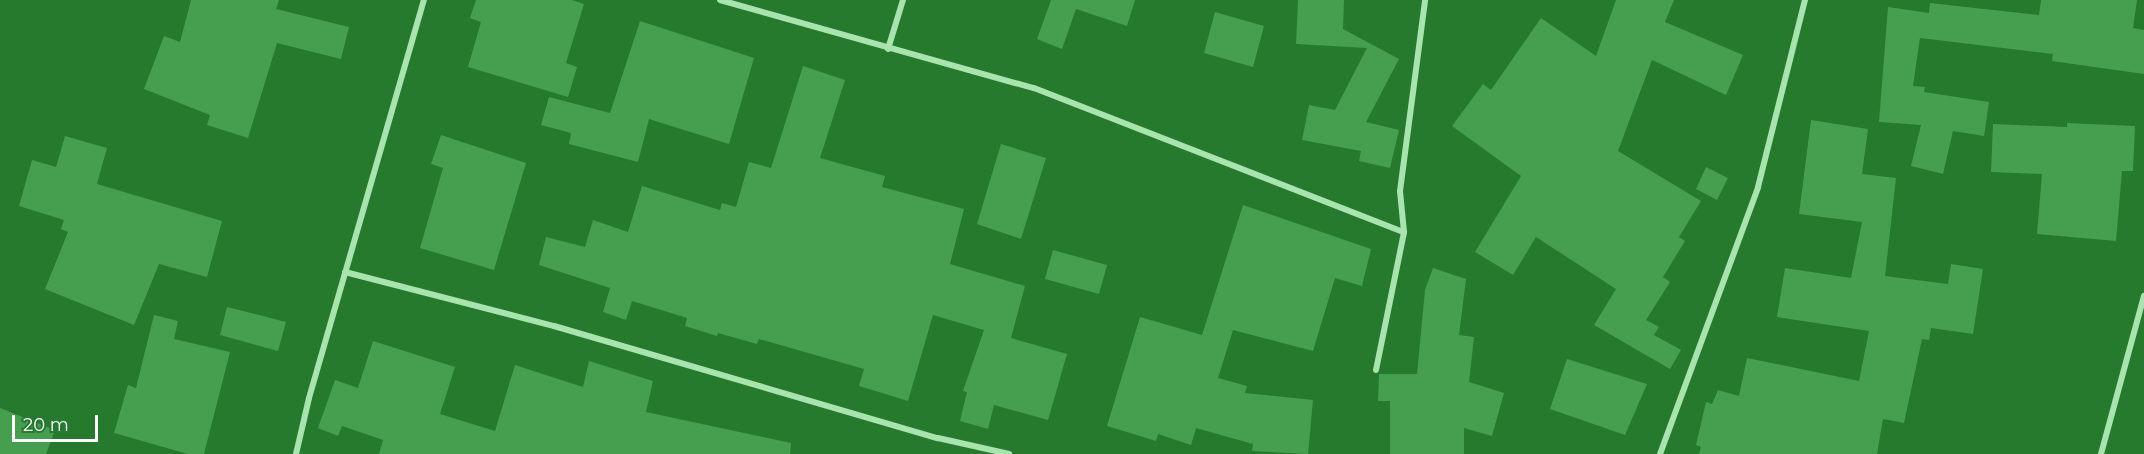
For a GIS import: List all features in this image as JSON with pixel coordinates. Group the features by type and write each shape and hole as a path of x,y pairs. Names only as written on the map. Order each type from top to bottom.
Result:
{"street":[{"path":"296,454 345,272 424,0"},
{"path":"720,0 888,49 1034,88 1404,232"},
{"path":"888,49 903,0"},
{"path":"1376,370 1404,232 1400,191 1425,0"},
{"path":"1660,454 1758,187 1804,0"},
{"path":"345,272 554,326 938,438 1009,454"},
{"path":"2101,454 2144,296"}],"building":[{"path":"191,0 279,0 276,9 349,27 341,59 277,43 248,138 207,125 210,115 144,89 164,36 180,42"},
{"path":"476,0 572,0 584,4 566,63 577,67 568,97 468,67 481,22 470,18"},
{"path":"1051,0 1135,0 1127,26 1076,9 1062,49 1037,39"},
{"path":"1298,0 1344,0 1343,29 1399,59 1366,122 1399,130 1390,168 1359,161 1361,151 1302,140 1309,105 1335,110 1367,48 1296,44"},
{"path":"1616,0 1674,0 1665,22 1743,55 1726,95 1652,60 1618,151 1701,201 1679,237 1685,241 1663,277 1670,282 1646,320 1659,327 1654,335 1681,350 1670,369 1594,325 1616,289 1536,237 1513,275 1475,252 1521,176 1452,126 1483,84 1491,90 1541,18 1596,56"},
{"path":"2041,0 2137,0 2133,28 2144,30 2144,74 2052,61 2053,54 1920,38 1913,86 1925,87 1924,92 1989,102 1984,136 1953,131 1943,174 1911,166 1921,125 1879,122 1888,7 1929,13 1930,3 2039,15"},
{"path":"1215,12 1264,26 1253,67 1204,53"},
{"path":"640,21 754,58 729,144 649,119 638,162 569,144 571,133 541,125 549,97 610,113"},
{"path":"803,66 845,80 820,158 885,176 882,187 964,209 950,264 1025,286 1011,338 1067,354 1048,420 994,405 988,429 960,421 967,392 963,391 984,330 933,315 908,401 859,386 864,369 759,339 757,344 718,333 717,336 685,326 687,318 632,301 626,320 603,312 610,288 539,265 546,237 585,247 593,220 628,232 642,186 720,210 722,203 736,207 749,162 771,168"},
{"path":"1811,120 1868,129 1862,174 1896,178 1885,276 1948,284 1951,264 1983,269 1973,334 1931,328 1929,340 1922,339 1904,423 1883,419 1877,454 1699,454 1701,447 1696,445 1706,402 1712,404 1718,390 1739,396 1747,358 1859,381 1869,331 1777,317 1785,268 1851,278 1862,222 1799,214"},
{"path":"2067,123 2135,126 2133,171 2122,171 2116,241 2037,234 2042,174 1991,172 1993,124 2067,127"},
{"path":"441,135 526,163 494,270 420,248 443,168 431,164"},
{"path":"65,136 107,148 97,184 222,221 207,277 159,264 134,325 45,289 68,232 61,229 64,220 19,206 32,160 56,167"},
{"path":"1001,144 1046,158 1021,239 977,224"},
{"path":"1706,167 1728,178 1717,200 1696,189"},
{"path":"1243,205 1371,249 1362,286 1335,278 1313,351 1233,330 1218,378 1247,386 1245,393 1313,400 1308,454 1252,451 1253,444 1196,428 1191,445 1158,434 1156,441 1107,426 1140,317 1202,335"},
{"path":"1053,250 1107,265 1099,294 1045,279"},
{"path":"1433,268 1466,279 1459,335 1474,337 1469,382 1504,393 1492,436 1464,428 1464,454 1390,454 1390,401 1378,401 1379,374 1417,374 1425,290"},
{"path":"227,307 286,322 278,351 220,335"},
{"path":"154,315 178,321 174,339 230,352 204,454 188,454 114,433 128,385 136,388"},
{"path":"373,341 455,367 440,414 495,431 515,365 583,387 589,361 653,381 646,412 791,443 790,454 379,454 383,440 342,426 338,436 318,428 335,380 358,388"},
{"path":"1567,359 1647,384 1625,435 1550,409"},
{"path":"0,408 55,430 46,454 0,454"}]}
